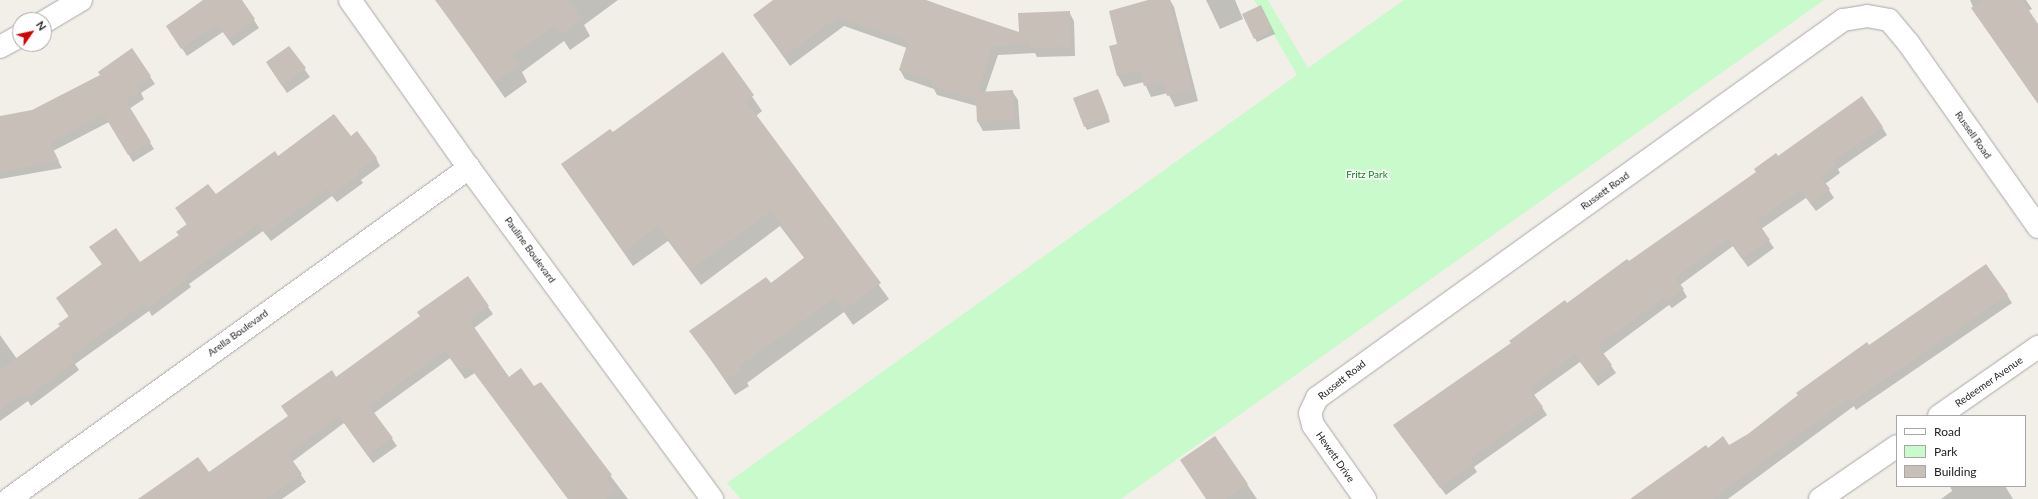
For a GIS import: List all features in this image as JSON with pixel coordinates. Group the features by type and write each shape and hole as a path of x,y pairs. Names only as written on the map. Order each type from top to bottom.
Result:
{"street":[{"path":"52,17 81,0"},
{"name":"Pauline Boulevard","path":"350,0 470,168 712,499"},
{"name":"Russett Road","path":"1310,413 1322,394 1843,20 1867,16 1889,20 1909,44"},
{"path":"0,47 12,40"},
{"name":"Russell Road","path":"1909,44 2038,226"},
{"name":"Arella Boulevard","path":"9,499 470,168"},
{"name":"Redeemer Avenue","path":"1941,415 2038,348"},
{"name":"Hewett Drive","path":"1310,413 1313,425 1365,499"},
{"path":"1820,499 1896,447"}],"green space":[{"name":"Fritz Park","path":"1254,0 1268,0 1308,68 1404,0 1824,0 1121,499 741,499 727,483 1297,75"}],"building":[{"path":"204,0 242,0 255,19 228,39 217,24 181,49 166,26"},
{"path":"435,0 568,0 582,19 560,35 554,26 512,56 519,65 495,82"},
{"path":"773,0 924,0 1019,32 1018,13 1070,11 1071,47 1030,48 1030,44 993,46 978,92 1013,90 1015,120 977,122 976,99 931,86 932,81 899,70 908,42 838,17 784,57 753,15"},
{"path":"1148,0 1169,0 1192,90 1167,96 1163,81 1144,86 1139,70 1117,76 1109,46 1117,44 1109,11"},
{"path":"1983,0 2022,0 2038,24 2038,103 1971,8"},
{"path":"1261,5 1273,30 1254,39 1242,14"},
{"path":"289,46 306,68 282,86 266,62"},
{"path":"132,48 151,76 137,86 140,91 126,101 151,142 128,155 104,115 50,143 59,161 0,172 0,116 32,110 100,75 98,72"},
{"path":"723,52 754,95 746,101 881,283 844,310 834,298 739,367 741,370 726,380 689,331 766,277 771,283 805,257 771,211 691,270 658,226 624,251 561,164 610,129 613,132"},
{"path":"1098,89 1109,117 1084,127 1073,98"},
{"path":"1862,96 1883,127 1833,161 1836,165 1821,177 1830,189 1811,204 1801,190 1757,221 1770,240 1742,259 1728,239 1675,278 1684,289 1667,301 1664,298 1598,346 1612,365 1593,379 1575,354 1529,388 1543,407 1470,459 1474,463 1440,488 1393,425 1511,343 1509,341 1565,300 1567,303 1627,259 1629,261 1756,172 1754,169 1776,153 1778,156"},
{"path":"334,114 351,136 357,131 377,158 357,172 359,175 332,195 327,189 265,234 258,224 185,276 187,279 147,309 144,304 71,356 75,362 26,398 22,394 0,410 0,370 60,326 58,324 69,316 56,298 102,264 89,247 116,228 140,262 179,235 176,232 187,224 175,208 208,184 216,194 275,151 278,156"},
{"path":"1986,264 2008,295 1851,403 1848,399 1713,499 1630,499 1706,445 1708,448 1723,436 1729,445 1748,434 1798,395 1796,393 1867,342 1869,345"},
{"path":"468,276 489,306 469,320 509,377 521,368 534,386 541,382 612,475 607,478 617,491 606,499 568,499 469,366 460,372 445,351 369,406 393,438 368,456 339,416 288,454 302,474 266,499 138,499 198,457 209,472 288,416 281,406 332,370 336,377 420,316 417,312"},
{"path":"1215,436 1248,484 1226,499 1206,499 1180,460"}]}
